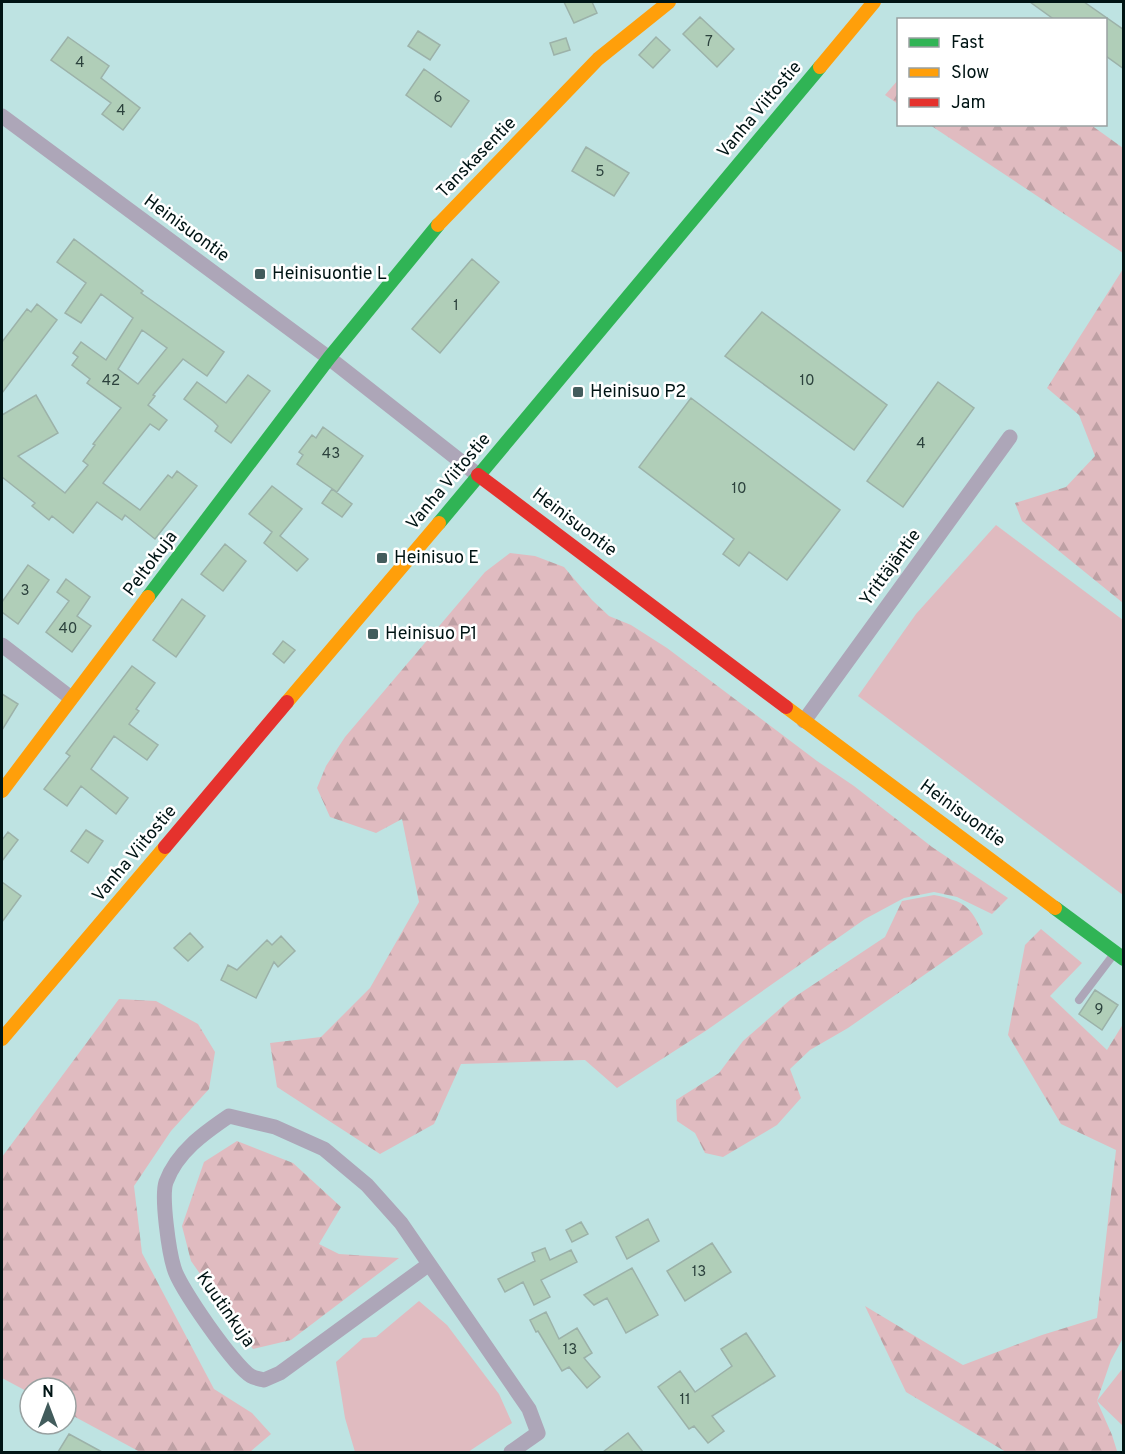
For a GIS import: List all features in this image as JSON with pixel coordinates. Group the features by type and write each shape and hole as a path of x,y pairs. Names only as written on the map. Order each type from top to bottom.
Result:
{"street":[{"name":"Tanskasentie","path":"329,358 443,218 598,59 669,2"},
{"name":"Vanha Viitostie","path":"2,1039 874,2"},
{"name":"Heinisuontie","path":"2,116 329,358 478,475 1119,956"},
{"name":"Peltokuja","path":"2,791 329,358"},
{"name":"Yrittäjäntie","path":"804,721 1010,437"},
{"path":"2,645 71,698"},
{"name":"Kuutinkuja","path":"428,1265 280,1373 264,1380 250,1376 234,1359 193,1303 174,1270 166,1228 165,1183 179,1158 200,1136 229,1116 275,1127 324,1149 367,1185 400,1223 529,1409 538,1433 511,1452"}],"lane":[{"path":"1079,1000 1119,956"}],"green space":[{"path":"897,81 897,103 885,95"},
{"path":"932,126 1092,126 1123,148 1123,253"},
{"path":"1123,269 1123,603 1022,521 1015,503 1066,487 1095,456 1079,415 1047,388"},
{"path":"996,525 1123,620 1123,895 858,696 916,614"},
{"path":"510,553 535,556 564,567 609,616 631,625 667,648 817,761 854,786 932,847 1008,898 992,914 957,897 934,892 904,898 865,919 707,1030 617,1088 585,1060 461,1064 434,1124 380,1154 277,1087 270,1043 321,1037 370,988 419,902 402,819 376,833 330,817 317,788 326,766 345,737 485,572"},
{"path":"934,895 965,906 975,917 983,934 848,1028 810,1050 790,1069 801,1098 777,1125 723,1157 705,1153 695,1133 677,1121 676,1100 719,1073 743,1041 790,1000 885,937 902,901"},
{"path":"1041,929 1082,963 1050,996 1107,1050 1123,1024 1123,1338 1111,1360 1097,1401 1117,1451 1120,1452 1006,1452 906,1392 865,1306 963,1365 1042,1335 1097,1318 1116,1150 1061,1124 1008,1035 1025,945"},
{"path":"119,999 156,1001 198,1024 215,1052 209,1089 171,1131 134,1186 142,1253 214,1389 252,1413 271,1434 250,1452 140,1452 78,1418 78,1376 18,1376 18,1387 2,1378 2,1157"},
{"path":"237,1141 293,1163 341,1207 319,1244 339,1254 399,1258 291,1340 253,1349 191,1261 182,1226 204,1162"},
{"path":"419,1301 447,1325 499,1394 512,1423 468,1452 355,1452 345,1418 336,1362 363,1338 376,1337"},
{"path":"1123,1368 1123,1426 1097,1401"}],"building":[{"path":"564,2 592,2 597,13 574,23"},
{"path":"1030,2 1084,2 1107,18 1052,18"},
{"path":"700,17 734,49 717,67 683,34"},
{"path":"1107,18 1124,30 1124,69 1107,57"},
{"path":"418,31 440,45 430,60 408,46"},
{"path":"68,37 109,66 101,78 140,108 123,130 102,114 111,103 51,60"},
{"path":"656,37 670,50 653,68 639,55"},
{"path":"566,38 570,50 554,55 550,43"},
{"path":"424,69 469,101 451,127 406,95"},
{"path":"586,147 629,173 614,196 572,171"},
{"path":"74,239 143,291 141,293 224,352 207,376 183,359 153,395 155,396 148,405 167,420 159,430 150,424 103,483 140,510 168,475 172,478 177,471 197,486 155,539 125,515 122,520 97,502 73,533 52,516 49,520 32,506 35,503 2,477 2,415 36,395 58,433 18,456 65,493 88,465 83,461 121,408 87,383 90,379 72,365 78,357 73,353 81,342 106,360 133,318 101,294 81,323 65,313 86,283 57,262","holes":["142,330 167,348 138,384 118,369"]},
{"path":"472,259 499,282 440,353 412,329"},
{"path":"37,304 57,320 2,393 2,342 27,309 31,312"},
{"path":"762,312 887,405 854,450 725,356"},
{"path":"248,375 270,391 231,443 215,431 218,426 213,421 184,399 197,382 226,403"},
{"path":"938,382 974,408 903,507 867,481"},
{"path":"691,398 840,510 787,580 749,552 739,566 723,554 734,539 639,467"},
{"path":"323,427 363,456 337,492 297,464 303,455 299,452 312,435 316,438"},
{"path":"272,486 302,509 280,536 308,559 297,571 264,543 272,532 249,514"},
{"path":"332,489 352,504 342,517 322,503"},
{"path":"225,544 246,561 223,591 201,574"},
{"path":"28,565 49,580 18,624 2,612 2,602"},
{"path":"66,579 90,597 77,616 91,626 72,652 46,632 69,601 57,592"},
{"path":"182,599 205,616 176,657 153,640"},
{"path":"283,641 295,650 284,663 273,654"},
{"path":"132,666 155,683 136,709 139,711 129,724 158,745 147,760 114,736 91,769 128,798 116,814 81,786 67,806 44,789 70,756 66,753"},
{"path":"2,694 18,704 2,730"},
{"path":"86,830 103,841 88,863 71,851"},
{"path":"8,832 18,840 2,861 2,840"},
{"path":"2,882 21,896 2,922"},
{"path":"190,933 203,947 188,961 174,948"},
{"path":"281,936 295,951 278,967 274,962 256,998 221,980 228,965 237,970 267,940 272,945"},
{"path":"1095,990 1118,1005 1102,1030 1079,1014"},
{"path":"648,1219 659,1241 627,1259 616,1237"},
{"path":"581,1222 588,1234 572,1242 566,1230"},
{"path":"712,1243 731,1272 685,1301 667,1271"},
{"path":"545,1248 550,1260 571,1250 577,1262 541,1280 550,1297 534,1305 523,1282 505,1292 498,1279 535,1261 532,1253"},
{"path":"632,1268 658,1315 626,1333 607,1298 594,1305 584,1295"},
{"path":"546,1312 559,1339 577,1328 592,1353 584,1358 600,1377 587,1388 569,1367 562,1371 538,1331 536,1332 530,1320"},
{"path":"746,1333 775,1376 712,1416 724,1431 708,1443 694,1426 689,1429 658,1387 680,1371 695,1392 732,1366 721,1349"},
{"path":"628,1433 643,1452 603,1452"},
{"path":"68,1436 73,1436 102,1452 58,1452"}],"traffic: fast":[{"path":"439,523 820,67"},
{"path":"148,597 329,358 438,225"},
{"path":"1055,908 1124,959"}],"traffic: slow":[{"path":"438,225 598,59 669,2"},
{"path":"820,67 874,2"},
{"path":"287,702 439,523"},
{"path":"2,791 148,597"},
{"path":"786,707 1055,908"},
{"path":"2,1039 165,847"}],"traffic: jam":[{"path":"478,475 786,707"},
{"path":"165,847 287,702"}],"place":[{"name":"Heinisuontie L","path":"260,274"},
{"name":"Heinisuo P2","path":"578,392"},
{"name":"Heinisuo E","path":"382,558"},
{"name":"Heinisuo P1","path":"373,634"}]}
